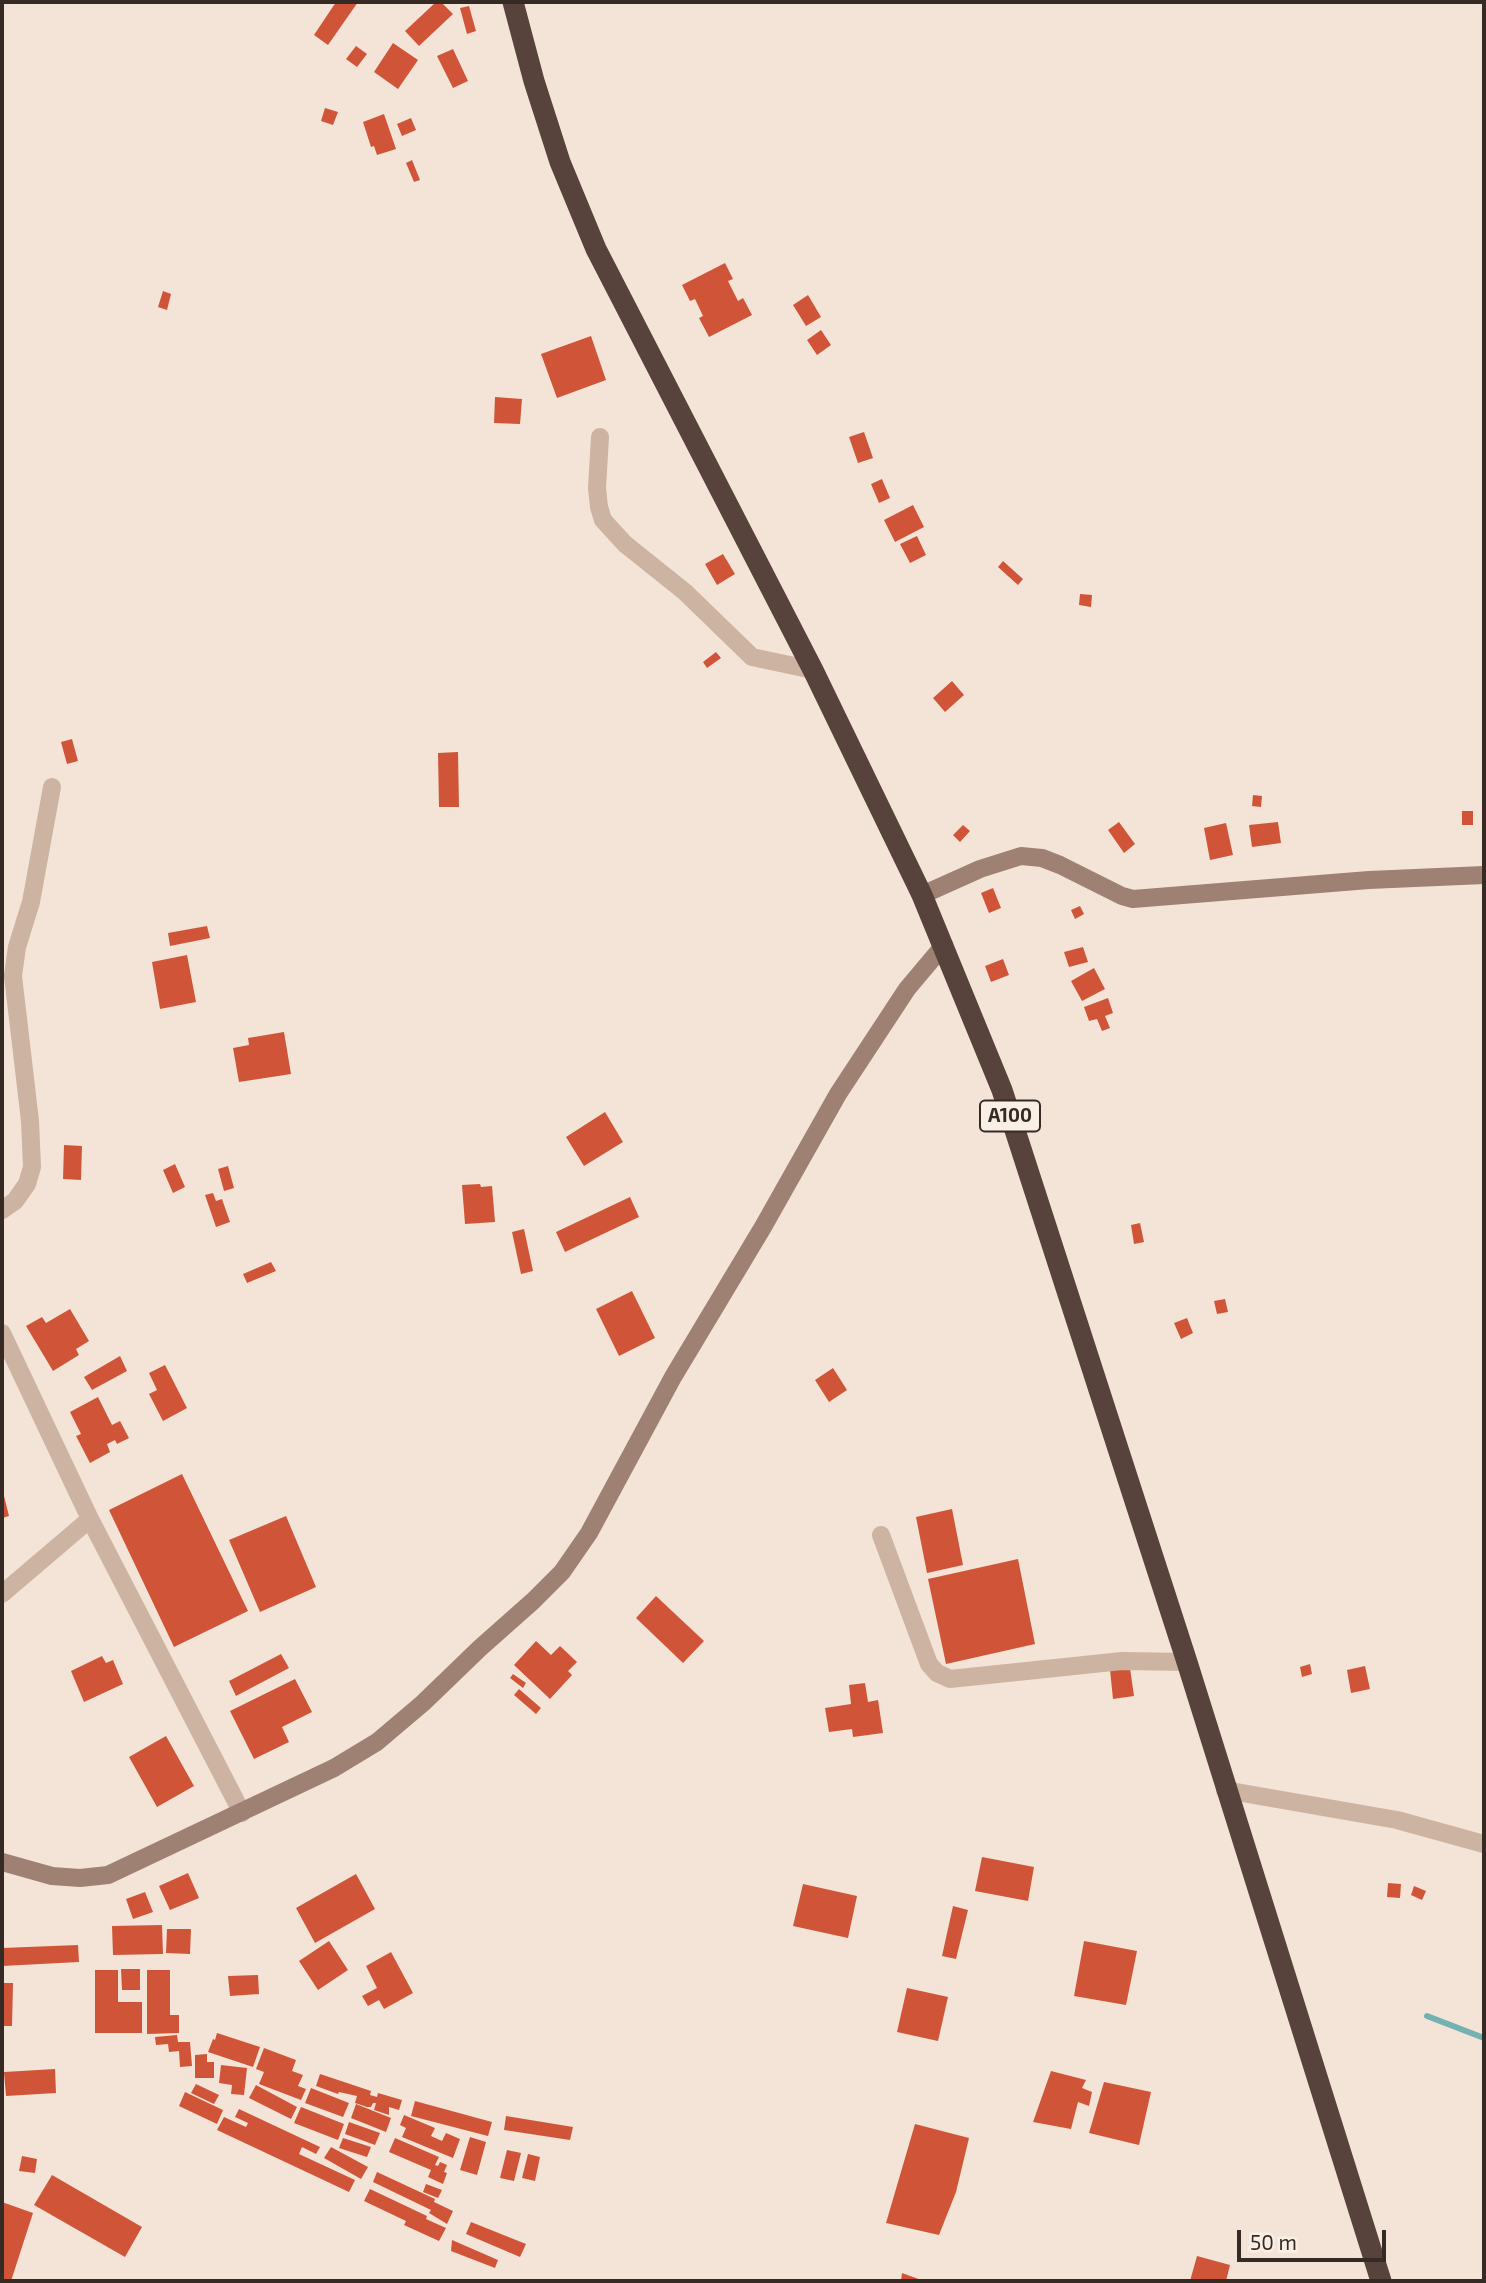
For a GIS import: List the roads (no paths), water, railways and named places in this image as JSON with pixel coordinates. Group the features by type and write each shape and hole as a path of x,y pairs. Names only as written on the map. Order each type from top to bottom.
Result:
{"highway":[{"name":"A100","path":"513,2 534,81 560,162 596,248 813,670 922,895 1002,1090 1187,1662 1381,2281"}],"main road":[{"path":"922,895 980,869 1021,856 1042,858 1133,899 1369,880 1484,875"},
{"path":"2,1862 52,1876 79,1878 108,1875 334,1768 377,1742 423,1703 562,1572 589,1533 673,1377 763,1227 838,1094 907,989 944,945"}],"street":[{"path":"600,437 597,488 598,507 603,520 625,544 685,592 752,657 813,670"},
{"path":"2,1210 15,1201 27,1184 32,1167 30,1121 13,976 17,947 31,902 52,786"},
{"path":"2,1333 90,1519 242,1813"},
{"path":"2,1594 90,1519"},
{"path":"881,1535 929,1664 937,1673 950,1679 1122,1661 1187,1662"},
{"path":"1226,1790 1397,1821 1484,1844"}],"waterway":[{"path":"1427,2016 1484,2038"}]}
